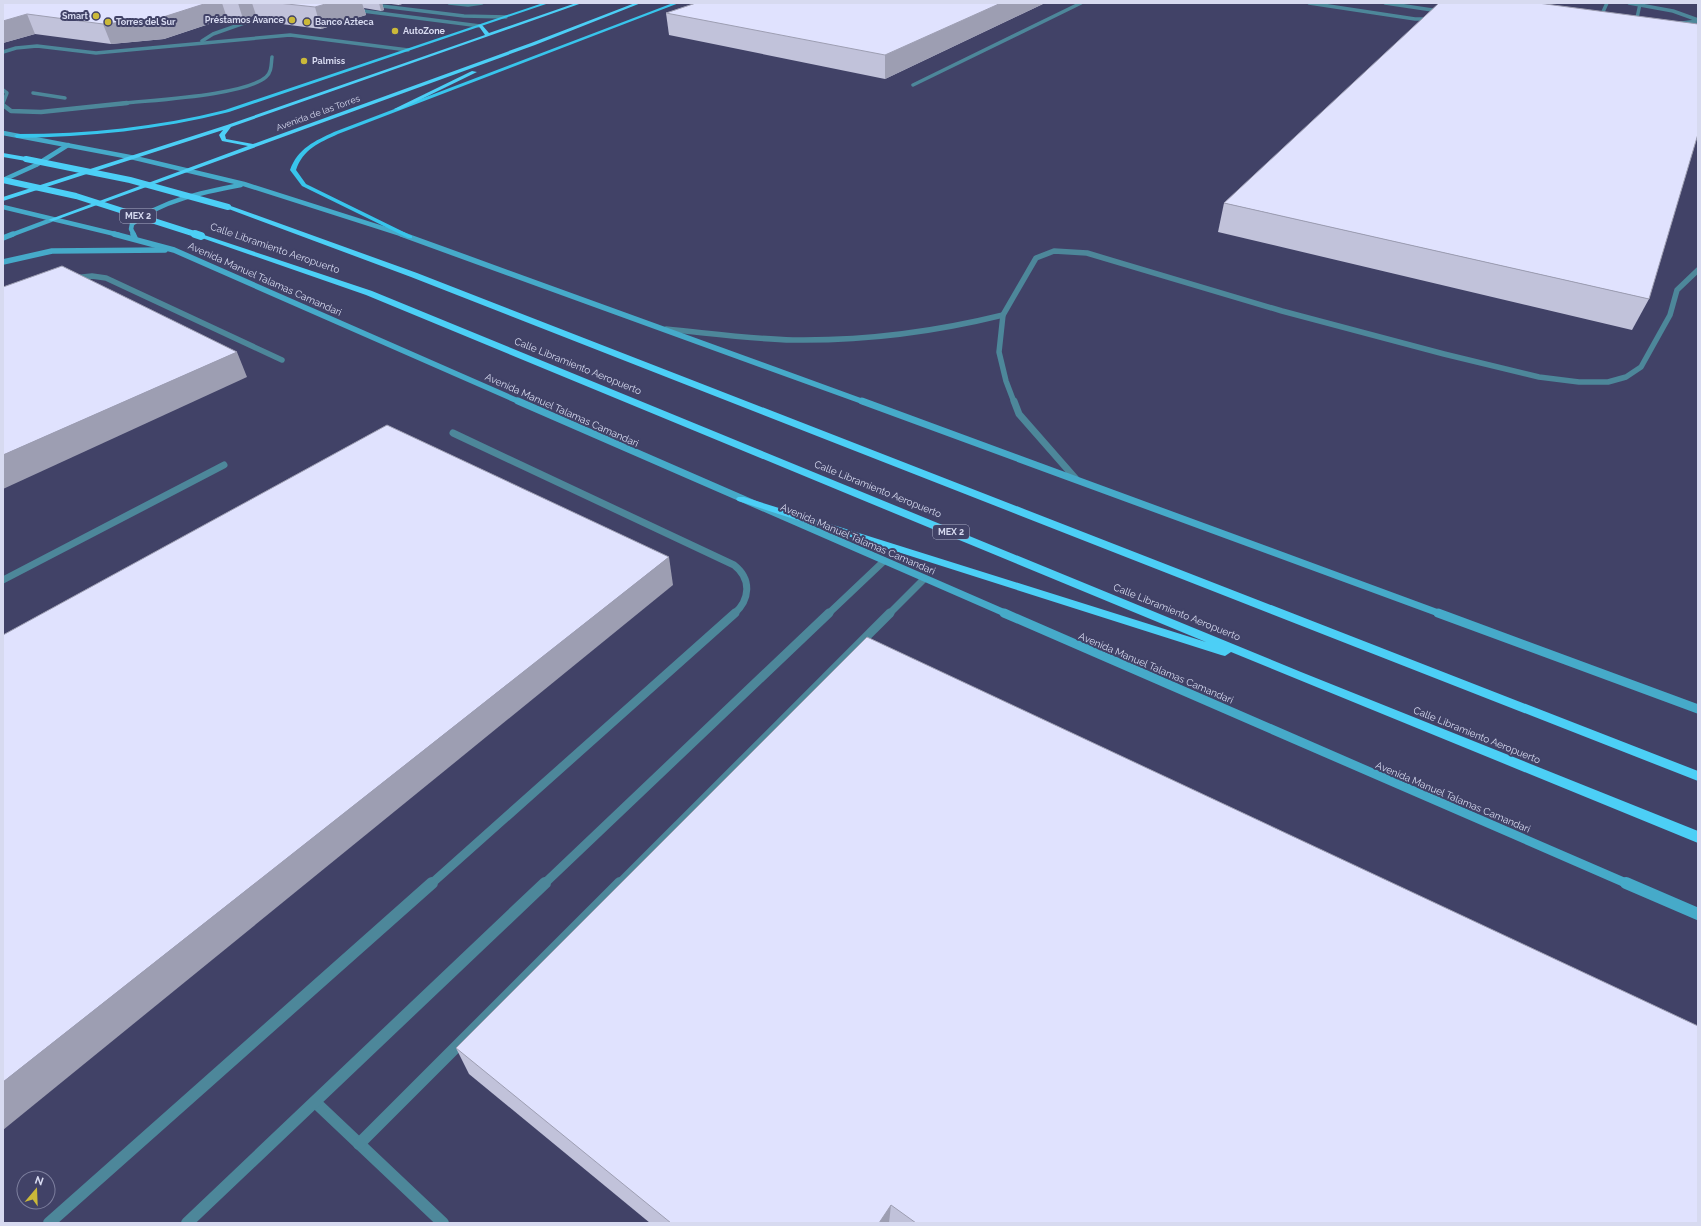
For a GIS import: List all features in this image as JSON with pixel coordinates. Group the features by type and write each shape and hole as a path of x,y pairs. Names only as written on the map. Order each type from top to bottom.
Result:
{"highway":[{"name":"Avenida de las Torres","path":"3,199 135,158 580,3"},
{"name":"Avenida de las Torres","path":"51,220 533,44 639,3"},
{"path":"633,5 644,3"},
{"path":"480,26 488,35"},
{"path":"397,109 533,44"},
{"path":"229,126 222,135 224,140 258,145"},
{"name":"Calle Libramiento Aeropuerto","path":"3,155 130,180 228,207 414,275 1698,776"},
{"name":"Calle Libramiento Aeropuerto","path":"3,180 76,196 369,292 1297,675 1698,837"},
{"path":"741,499 1297,675"}],"main road":[{"path":"17,136 102,133 137,130 196,120 227,111 547,3"},
{"path":"410,237 304,185 293,170 296,159 316,143 397,109 677,3"},
{"path":"3,133 135,158 244,184 410,237 1076,479 1698,709"},
{"path":"3,180 36,165 68,146"},
{"path":"135,238 131,229 132,224 142,216 176,202 209,192 244,184"},
{"name":"Avenida Manuel Talamas Camandari","path":"3,207 51,220 135,238 174,250 924,579 1698,914"},
{"name":"Avenida de las Torres","path":"3,238 51,220"},
{"path":"3,262 52,252 174,250"}],"street":[{"path":"357,3 464,16 506,17"},
{"path":"449,3 468,5 482,3"},
{"path":"914,85 1081,3"},
{"path":"1309,3 1415,19 1425,19 1449,3"},
{"path":"1385,3 1439,11"},
{"path":"1591,21 1602,14 1607,3"},
{"path":"1629,3 1673,10 1698,20"},
{"path":"1640,4 1635,29 1643,28"},
{"path":"352,10 480,26"},
{"path":"201,42 213,34 274,12"},
{"path":"1698,20 1682,23 1684,27 1698,31"},
{"path":"1690,34 1698,35"},
{"path":"3,52 24,47 37,46 96,54 201,42 290,35 328,38 408,50"},
{"path":"4,92 3,104 11,111 41,112 220,93 245,87 264,78 270,72 272,57"},
{"path":"33,93 65,98"},
{"path":"1076,479 1020,414 1006,382 999,352 1003,315 1036,258 1044,252 1070,251 1086,253 1282,311 1459,358 1539,377 1579,382 1608,382 1626,377 1641,367 1670,315 1677,290 1698,270"},
{"path":"69,279 92,276 106,278 282,360"},
{"path":"666,329 792,340 844,339 930,331 1003,315"},
{"path":"48,1223 742,607 748,594 742,571 734,565 453,433"},
{"path":"3,580 224,465"},
{"path":"187,1223 884,561"},
{"path":"359,1144 924,579"},
{"path":"315,1102 443,1223"}],"building":[{"path":"3,3 207,3 157,19 103,24 27,14 3,21"},
{"path":"278,3 329,3 315,7"},
{"path":"696,3 1001,3 885,55 666,13"},
{"path":"1439,3 1538,3 1698,24 1698,134 1649,299 1224,203"},
{"path":"62,266 237,352 3,455 3,287"},
{"path":"387,425 669,557 3,1082 3,635"},
{"path":"867,637 1698,1026 1698,1223 916,1223 891,1205 879,1223 671,1223 456,1048"}],"place":[{"name":"Smart","path":"96,16"},
{"name":"Préstamos Avance","path":"292,20"},
{"name":"Torres del Sur","path":"108,22"},
{"name":"Banco Azteca","path":"307,22"},
{"name":"AutoZone","path":"395,31"},
{"name":"Palmiss","path":"304,61"}]}
